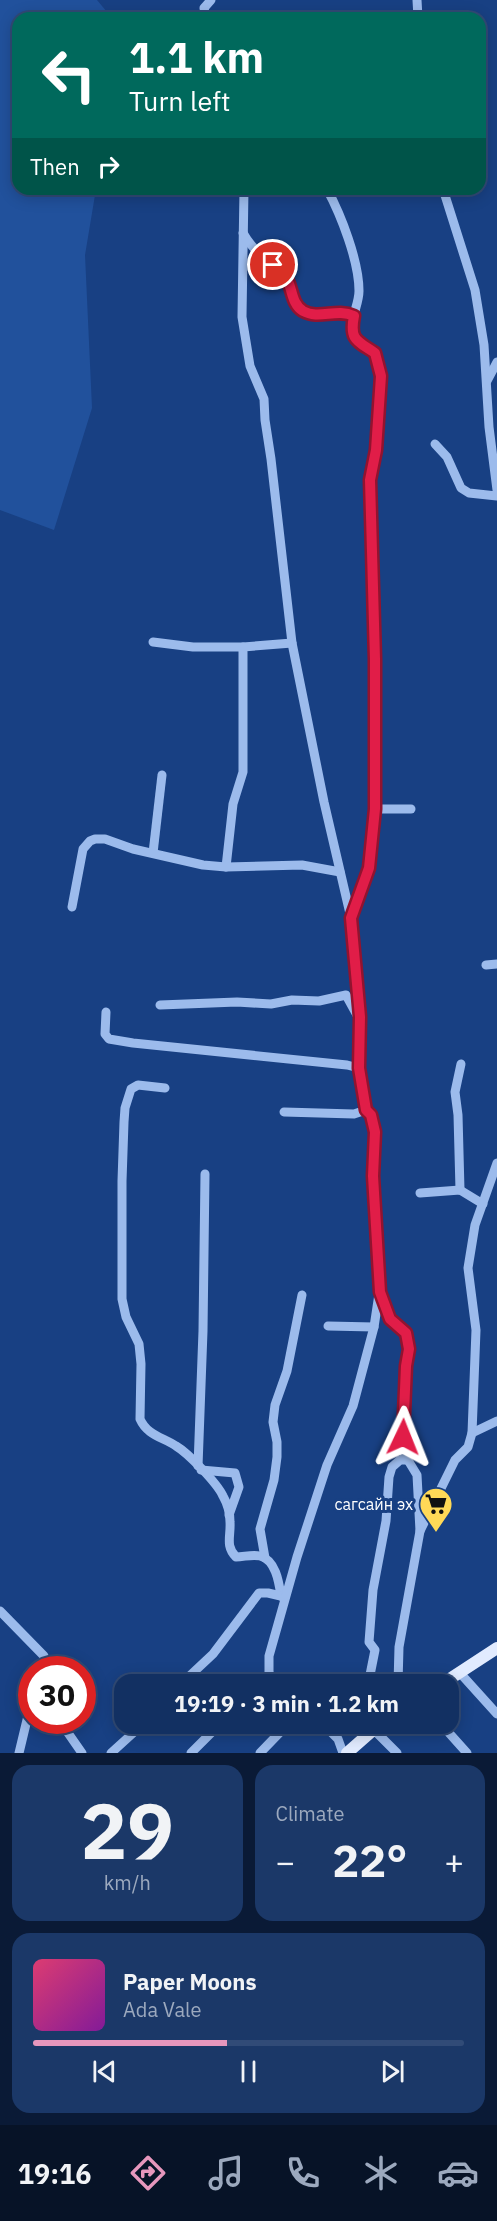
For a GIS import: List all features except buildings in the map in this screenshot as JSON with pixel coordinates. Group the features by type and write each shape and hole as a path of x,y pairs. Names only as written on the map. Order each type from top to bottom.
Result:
{"main road":[{"path":"460,1673 497,1648"},
{"path":"347,1753 367,1734"}],"street":[{"path":"244,195 242,317 250,366 264,399 292,643 351,918 360,1017 359,1068 366,1110 371,1115 375,1132 373,1176 380,1292 374,1327 353,1406 327,1465 283,1597 269,1656 269,1674"},
{"path":"330,195 343,222 357,268 360,292 354,316 353,334 358,344 375,353 381,376 376,450 370,480 375,659 375,809 369,868 351,918"},
{"path":"444,195 475,290 484,345 489,427 497,490"},
{"path":"243,232 263,257 283,273 295,304 303,311 314,315 344,311 354,316"},
{"path":"486,383 497,362"},
{"path":"435,444 447,457 461,488 469,493 497,496"},
{"path":"153,642 214,648 292,643"},
{"path":"226,867 233,804 243,772 243,647"},
{"path":"153,853 162,776"},
{"path":"375,809 411,809"},
{"path":"72,907 83,849 90,841 105,839 133,849 203,865 226,867 302,865 340,872"},
{"path":"486,965 497,964"},
{"path":"160,1005 237,1002 272,1004 292,1000 320,1001 346,995 360,1017"},
{"path":"106,1012 105,1034 109,1039 359,1068"},
{"path":"460,1190 455,1092 461,1064"},
{"path":"165,1088 138,1085 131,1089 125,1108 122,1181 122,1299 126,1317 139,1344 140,1419 144,1427 176,1446 200,1468 223,1495 229,1515 229,1546 232,1552 236,1557 252,1555 265,1558 272,1564 283,1597"},
{"path":"284,1112 354,1113 366,1110"},
{"path":"420,1531 455,1460 468,1447 472,1433 476,1330 468,1268 475,1225 497,1163"},
{"path":"200,1468 205,1174"},
{"path":"420,1193 460,1190 483,1204"},
{"path":"380,1292 390,1319 406,1333 408,1341 403,1452 417,1475 420,1531 399,1647 398,1674"},
{"path":"265,1558 260,1529 274,1480 277,1457 278,1442 273,1422 275,1405 287,1371 302,1295"},
{"path":"328,1326 374,1327"},
{"path":"472,1433 497,1421"},
{"path":"370,1674 375,1650 369,1642 373,1590 386,1521 389,1477 392,1467 400,1460 407,1460"},
{"path":"200,1468 235,1473 239,1487 229,1515"},
{"path":"192,1674 213,1654 259,1593 283,1597"},
{"path":"0,1611 44,1656"},
{"path":"460,1673 497,1714"},
{"path":"19,1753 24,1734"},
{"path":"69,1734 82,1753"},
{"path":"111,1753 132,1734"},
{"path":"191,1753 210,1734"},
{"path":"260,1753 278,1734"},
{"path":"333,1734 338,1739 342,1753"},
{"path":"382,1734 397,1753"},
{"path":"450,1734 467,1753"}],"shaded area":[{"path":"0,0 97,0 107,12 12,12 12,195 95,195 85,255 92,408 54,530 0,510"}],"place":[{"name":"сагсайн эх","path":"436,1533"}],"route":[{"path":"273,265 283,273 295,304 303,311 314,315 344,311 354,316 353,334 358,344 375,353 381,376 376,450 370,480 375,659 375,809 369,868 351,918 360,1017 359,1068 366,1110 371,1115 375,1132 373,1176 380,1292 390,1319 406,1333 409,1349 406,1366 403,1437"}]}
